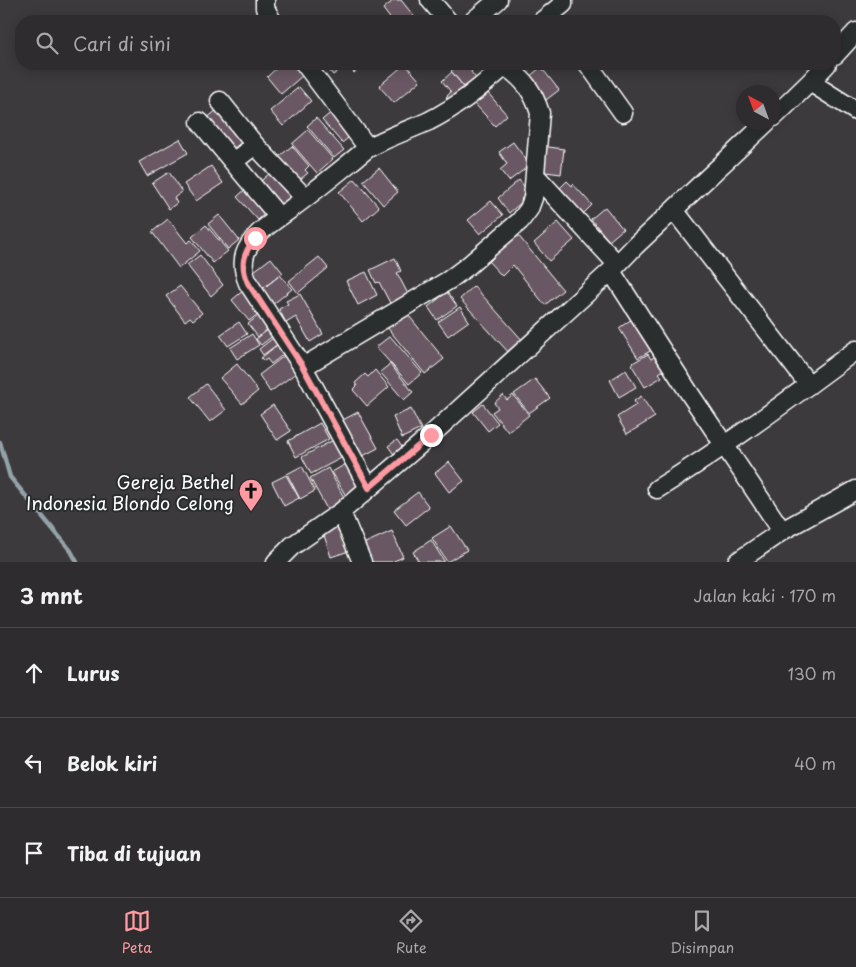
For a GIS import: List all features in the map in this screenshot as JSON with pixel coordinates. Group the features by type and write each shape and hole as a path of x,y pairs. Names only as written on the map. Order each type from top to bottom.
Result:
{"street":[{"path":"265,0 265,8 269,15"},
{"path":"430,0 443,15"},
{"path":"480,15 498,0"},
{"path":"841,48 856,32"},
{"path":"310,70 368,148"},
{"path":"369,488 303,367 248,283 244,274 243,260 255,238 368,148 430,120 460,102 478,89 495,70"},
{"path":"303,367 449,280 520,221 529,209 533,198 540,112 530,88 514,73 506,70"},
{"path":"592,70 623,113"},
{"path":"781,110 821,70"},
{"path":"810,82 856,111"},
{"path":"220,101 255,145 305,198"},
{"path":"200,122 279,217"},
{"path":"276,562 292,546 341,512 452,416 759,130"},
{"path":"233,162 255,145"},
{"path":"535,175 614,267 724,445 782,531"},
{"path":"674,210 809,385"},
{"path":"657,489 724,445 856,350"},
{"path":"737,562 782,531 856,490"},
{"path":"341,512 362,562"}],"building":[{"path":"394,0 401,0 413,15 388,15 383,9"},
{"path":"275,70 296,70 302,76 281,94 267,77"},
{"path":"329,70 339,70 333,75"},
{"path":"398,70 410,70 420,81 394,103 379,86"},
{"path":"472,70 471,72 479,82 468,92 451,71"},
{"path":"537,70 543,70 559,90 546,100 528,78"},
{"path":"452,72 467,91 450,102 446,97 451,92 442,81"},
{"path":"299,87 311,101 283,126 270,111"},
{"path":"488,93 507,115 495,126 475,104"},
{"path":"220,107 246,138 230,152 204,121"},
{"path":"333,111 353,134 342,143 322,120"},
{"path":"316,118 344,150 334,158 307,126"},
{"path":"308,130 333,159 317,173 292,144"},
{"path":"180,139 188,153 147,176 139,162"},
{"path":"513,142 530,165 509,181 500,170 507,164 499,152"},
{"path":"292,146 309,166 305,170 308,173 298,181 275,160"},
{"path":"541,146 564,149 561,174 538,171"},
{"path":"211,166 223,183 196,201 184,184"},
{"path":"379,168 398,192 383,205 363,181"},
{"path":"275,169 295,194 278,208 257,184"},
{"path":"169,172 182,192 174,198 177,203 169,209 152,183"},
{"path":"355,179 379,207 363,221 339,192"},
{"path":"519,180 529,192 521,199 523,201 509,213 498,198"},
{"path":"567,181 572,186 573,184 592,205 579,218 559,189"},
{"path":"250,185 271,208 258,220 237,197"},
{"path":"491,201 503,215 480,234 468,220"},
{"path":"605,207 623,229 609,241 591,219"},
{"path":"219,215 239,240 228,249 208,224"},
{"path":"168,219 187,243 191,240 200,251 179,268 152,232"},
{"path":"558,222 574,240 549,261 534,243"},
{"path":"206,225 228,251 213,263 192,237"},
{"path":"517,234 563,290 545,305 513,265 502,276 489,262"},
{"path":"200,255 223,285 211,296 187,265"},
{"path":"319,257 328,268 298,293 289,281"},
{"path":"271,258 283,273 262,289 250,274"},
{"path":"395,258 401,271 397,273 408,294 390,303 379,282 376,283 370,270"},
{"path":"366,272 377,295 358,305 346,281"},
{"path":"280,275 292,289 272,305 260,291"},
{"path":"180,286 202,313 193,320 190,317 185,321 166,296"},
{"path":"474,286 524,342 510,354 460,299"},
{"path":"245,289 262,311 249,321 232,300"},
{"path":"447,292 457,306 437,320 428,307"},
{"path":"300,294 323,334 310,342 296,317 286,323 279,309 288,304 286,301"},
{"path":"460,307 469,321 448,336 438,322"},
{"path":"264,311 274,324 258,337 248,324"},
{"path":"405,311 444,359 425,374 386,326"},
{"path":"632,319 652,350 638,358 619,328"},
{"path":"239,322 247,334 228,346 220,335"},
{"path":"273,326 278,332 261,345 256,339"},
{"path":"252,334 259,345 237,359 230,348"},
{"path":"277,335 282,341 263,355 259,349"},
{"path":"390,336 422,373 409,384 376,347"},
{"path":"282,341 289,350 271,364 267,359 264,361 261,358"},
{"path":"648,354 651,359 656,356 664,370 659,373 662,377 645,387 631,364"},
{"path":"284,356 296,373 270,392 259,375"},
{"path":"237,364 258,391 242,404 220,378"},
{"path":"390,364 413,392 404,400 380,372"},
{"path":"375,370 389,387 367,406 353,390 357,386 355,383 365,374 368,377"},
{"path":"626,370 636,387 619,397 610,380"},
{"path":"535,379 550,398 529,413 514,394"},
{"path":"206,384 226,410 210,422 190,397"},
{"path":"503,395 507,400 513,395 529,415 508,432 492,412 498,408 494,403"},
{"path":"641,396 655,417 627,434 617,417 636,405 634,401"},
{"path":"483,404 498,423 488,431 473,412"},
{"path":"273,405 291,431 277,440 260,414"},
{"path":"411,409 421,429 402,438 393,417"},
{"path":"358,412 378,448 361,457 341,421"},
{"path":"320,423 329,439 296,457 288,441"},
{"path":"335,439 345,456 311,474 302,457"},
{"path":"397,440 407,454 398,460 388,446"},
{"path":"449,462 464,481 449,492 435,473"},
{"path":"346,464 359,489 346,496 332,472"},
{"path":"302,466 315,491 300,499 287,474"},
{"path":"328,468 347,503 329,513 310,478"},
{"path":"286,475 299,498 284,506 272,482"},
{"path":"418,492 429,507 406,525 394,510"},
{"path":"343,521 352,550 331,557 322,529"},
{"path":"451,526 467,550 447,562 432,538"},
{"path":"392,531 403,557 392,562 371,562 363,544"},
{"path":"431,540 444,561 419,562 413,552"}],"waterway":[{"path":"0,442 10,477 71,551 77,562"}],"place":[{"name":"Gereja Bethel Indonesia Blondo Celong","path":"251,512"}],"route":[{"path":"255,238 243,260 244,274 248,283 303,367 369,488 431,435"}]}
